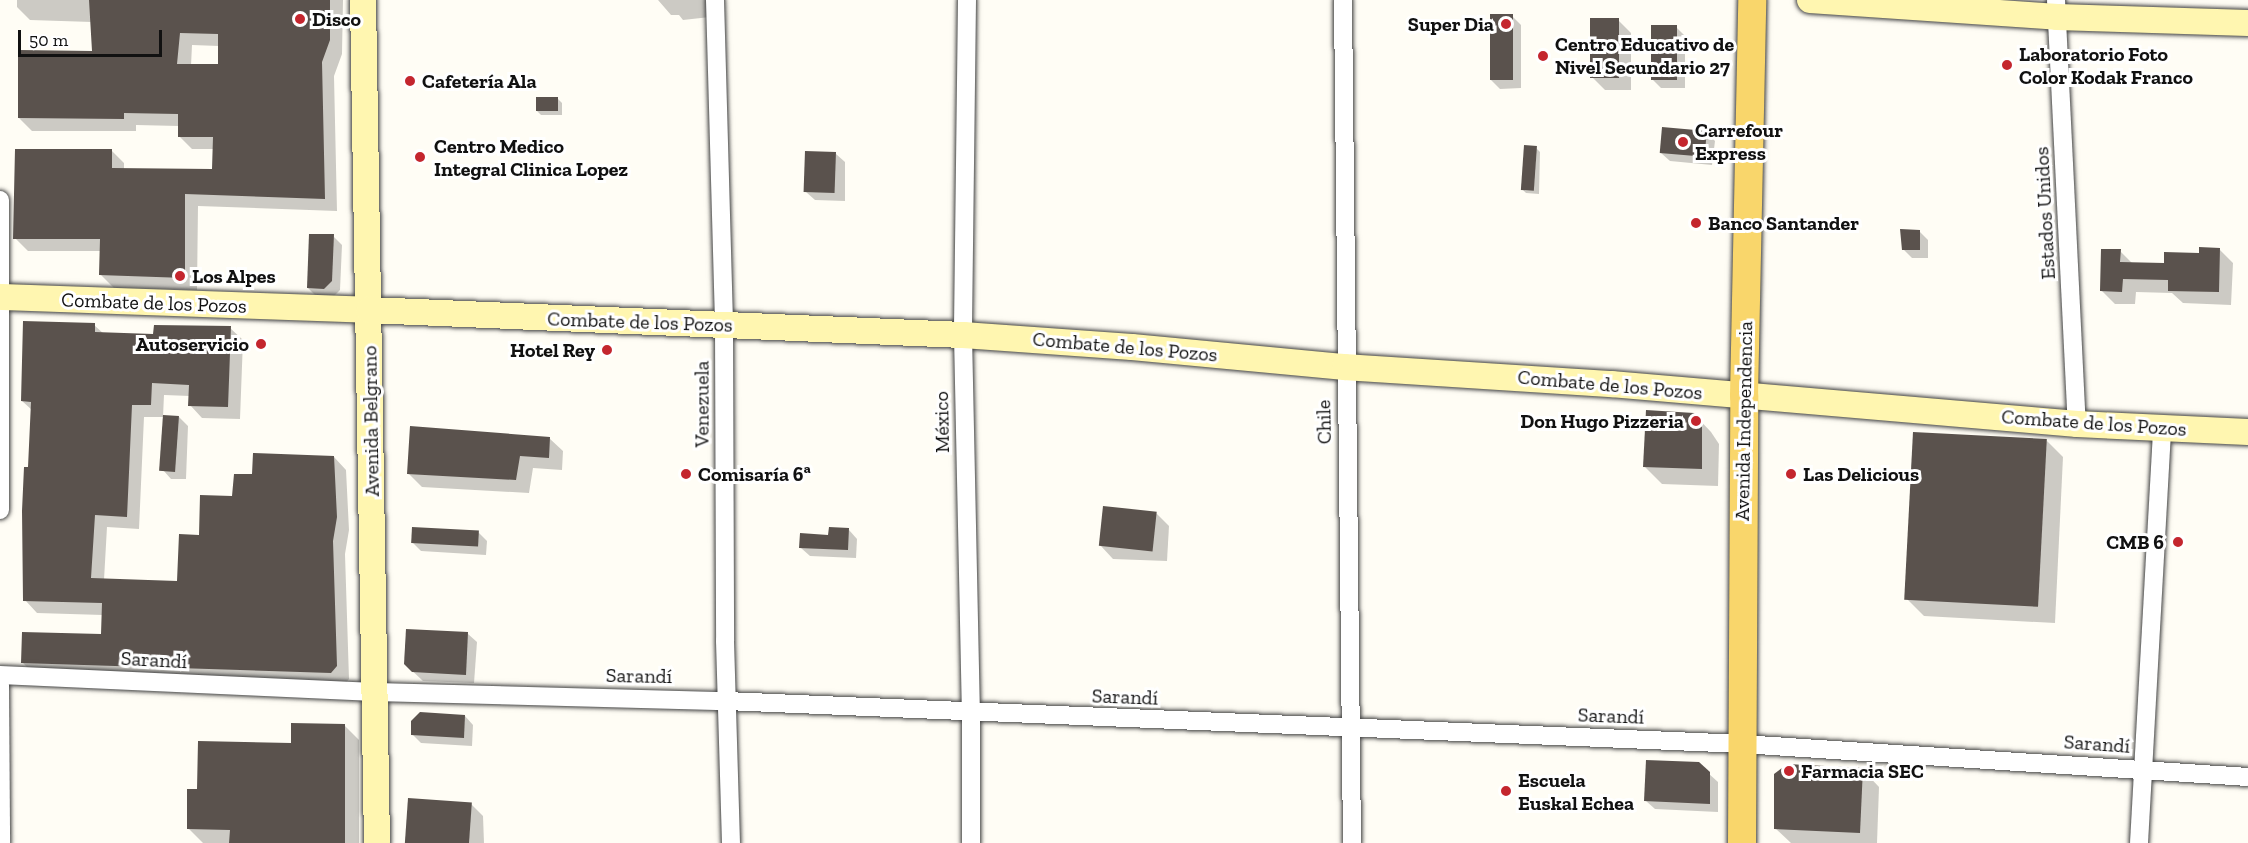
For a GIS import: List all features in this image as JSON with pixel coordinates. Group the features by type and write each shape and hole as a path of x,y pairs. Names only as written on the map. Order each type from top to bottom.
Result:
{"main road":[{"name":"Avenida Independencia","path":"1742,843 1744,396 1752,0"}],"street":[{"name":"Avenida Belgrano","path":"363,0 377,843"},
{"name":"Venezuela","path":"716,0 724,325 726,701 731,843"},
{"name":"México","path":"967,0 963,335 971,713 971,843"},
{"name":"Chile","path":"1343,0 1352,843"},
{"path":"1810,0 2056,8 2248,23"},
{"name":"Estados Unidos","path":"2056,8 2077,424"},
{"path":"0,200 0,510"},
{"name":"Combate de los Pozos","path":"1,297 963,335 1132,347 1346,367 1540,379 2077,424 2248,432"},
{"path":"2139,843 2162,428"},
{"name":"Sarandí","path":"0,675 375,692 726,701 1742,744 2248,777"},
{"path":"0,686 1,843"}],"building":[{"path":"89,0 330,0 330,40 322,62 325,199 185,194 185,278 99,275 100,239 13,239 15,149 112,149 112,168 212,169 213,137 178,137 178,114 124,113 124,119 18,118 18,50 92,51","holes":["180,33 218,34 218,64 177,64"]},
{"path":"1490,14 1513,14 1513,80 1490,80"},
{"path":"1590,18 1619,18 1619,78 1590,78"},
{"path":"1651,25 1677,25 1677,80 1651,80"},
{"path":"536,97 558,97 558,111 536,111"},
{"name":"Carrefour Express","path":"1662,127 1707,131 1705,157 1660,153"},
{"path":"1524,145 1537,146 1534,191 1521,190"},
{"path":"805,151 836,152 835,193 804,192"},
{"path":"1900,229 1920,230 1920,250 1902,250"},
{"path":"309,234 334,234 332,281 324,289 307,288"},
{"path":"2199,247 2220,248 2219,292 2168,291 2168,280 2123,279 2122,292 2100,291 2101,249 2121,249 2120,262 2164,263 2164,252 2199,253"},
{"path":"23,321 95,323 95,332 153,334 154,325 231,326 228,407 188,406 189,385 152,383 151,405 132,405 127,517 95,515 91,578 177,581 179,534 199,535 200,495 232,496 234,474 252,474 253,453 334,456 337,517 333,541 337,666 331,673 21,663 22,632 101,634 102,603 23,601 22,511 24,467 28,467 31,402 21,401"},
{"path":"1646,410 1694,413 1702,426 1702,469 1643,467"},
{"path":"163,415 179,416 175,472 159,471"},
{"path":"410,426 550,437 549,458 520,456 516,480 407,474"},
{"path":"1913,432 2047,439 2038,607 1904,600"},
{"path":"1103,506 1157,512 1153,551 1099,546"},
{"path":"412,527 479,531 478,546 411,543"},
{"path":"829,527 849,528 848,550 799,548 800,533 828,535"},
{"path":"406,629 468,632 466,675 412,672 404,664"},
{"path":"420,712 465,715 464,738 411,735 411,721"},
{"path":"291,723 345,724 345,843 229,843 230,830 187,829 187,789 197,789 198,741 291,743"},
{"path":"1646,760 1699,762 1710,772 1710,804 1644,801"},
{"path":"1787,764 1863,768 1860,833 1774,829 1774,774"},
{"path":"408,798 472,802 469,843 405,843"}],"place":[{"name":"Disco","path":"300,19"},
{"name":"Super Dia","path":"1506,24"},
{"name":"Centro Educativo de Nivel Secundario 27","path":"1543,56"},
{"name":"Laboratorio Foto Color Kodak Franco","path":"2007,65"},
{"name":"Cafetería Ala","path":"410,81"},
{"name":"Carrefour Express","path":"1683,142"},
{"name":"Centro Medico Integral Clinica Lopez","path":"420,157"},
{"name":"Banco Santander","path":"1696,223"},
{"name":"Los Alpes","path":"180,276"},
{"name":"Autoservicio","path":"261,344"},
{"name":"Hotel Rey","path":"607,350"},
{"name":"Don Hugo Pizzeria","path":"1696,421"},
{"name":"Comisaría 6ª","path":"686,474"},
{"name":"Las Delicious","path":"1791,474"},
{"name":"CMB 6","path":"2178,542"},
{"name":"Farmacia SEC","path":"1789,771"},
{"name":"Escuela Euskal Echea","path":"1506,791"}]}
